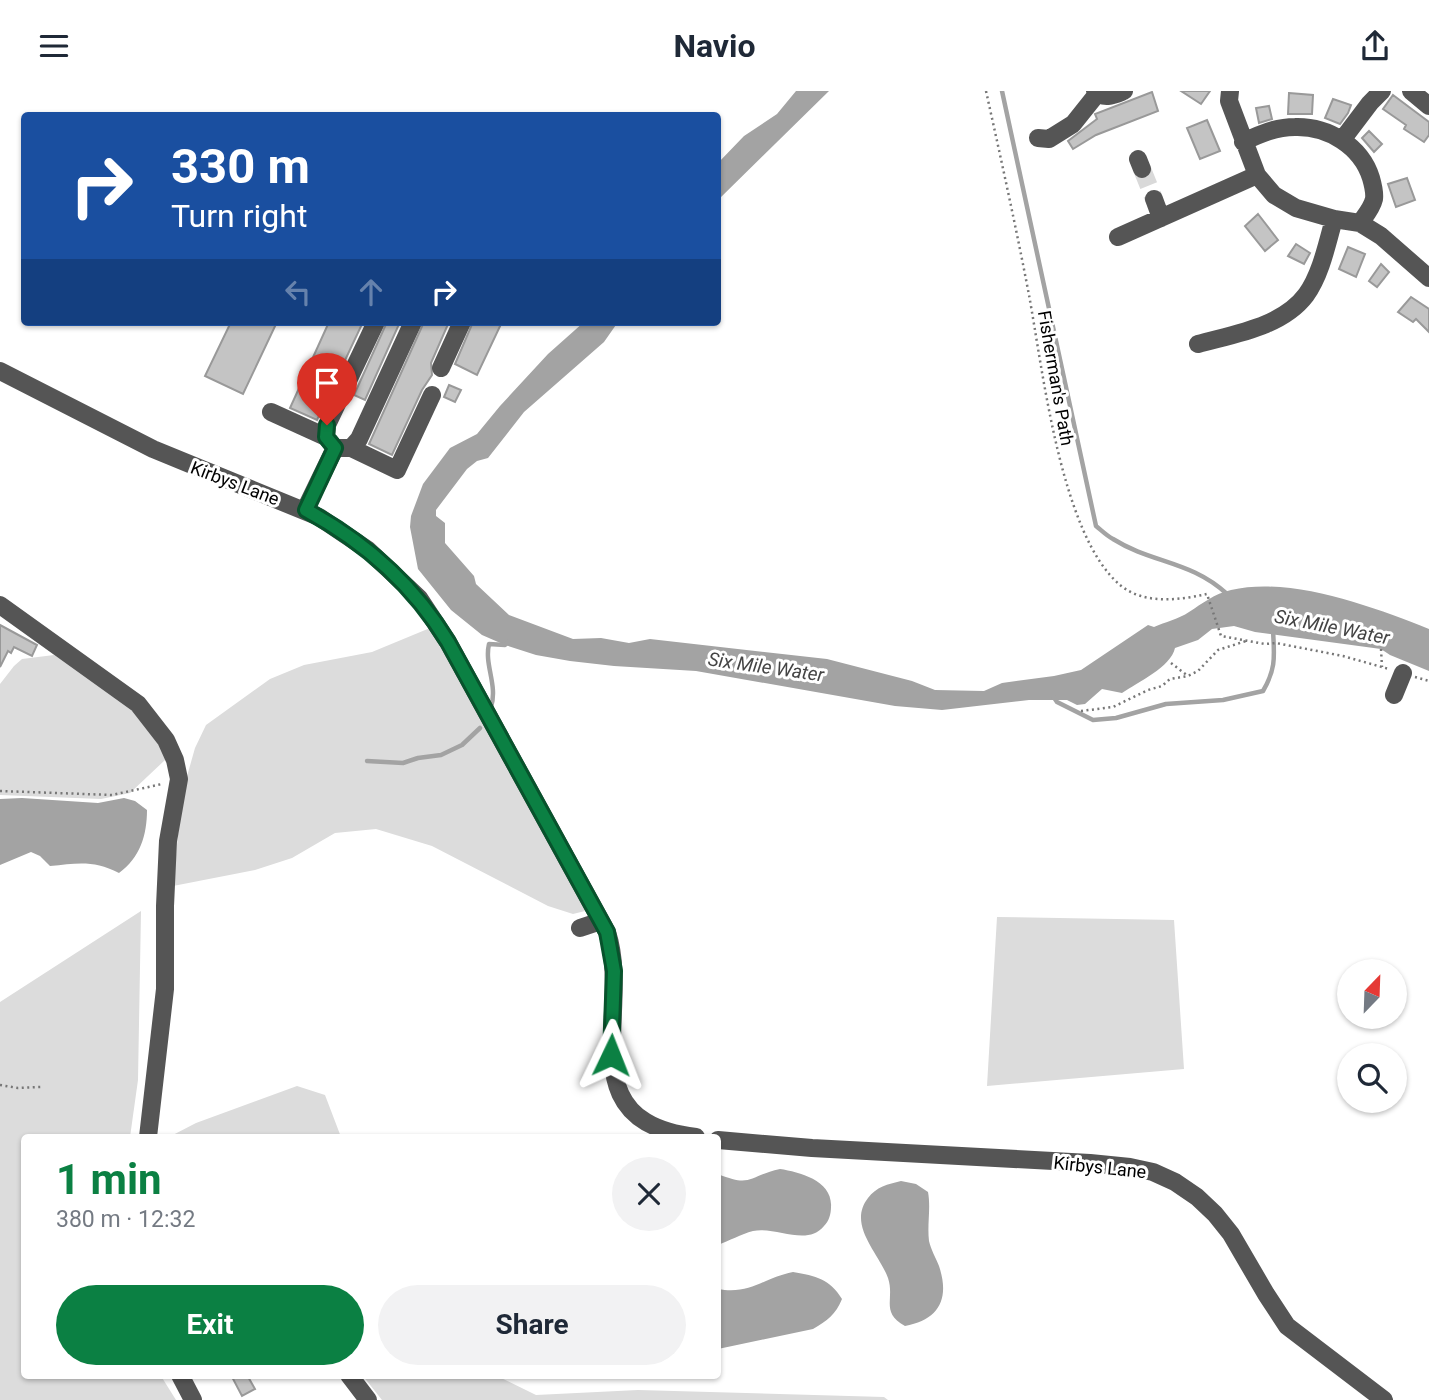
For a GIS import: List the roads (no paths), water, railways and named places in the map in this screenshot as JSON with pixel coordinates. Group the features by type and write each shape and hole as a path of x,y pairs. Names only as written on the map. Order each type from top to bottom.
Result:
{"street":[{"path":"1046,144 1073,124 1096,92 1109,96 1124,91"},
{"path":"1230,91 1229,101 1243,142 1257,174 1274,195 1296,208 1360,223 1381,236 1429,278"},
{"path":"1342,140 1382,91"},
{"path":"1411,91 1429,106"},
{"path":"1243,142 1268,130 1294,127 1316,128 1342,140 1367,165 1374,188 1374,198 1360,223"},
{"path":"1118,237 1257,174"},
{"path":"1154,199 1161,218"},
{"path":"1198,344 1254,328 1286,315 1306,295 1321,264 1334,219"},
{"path":"337,444 327,425 374,326"},
{"path":"337,444 359,439 411,326"},
{"path":"441,368 460,326"},
{"name":"Kirbys Lane","path":"0,371 163,454 306,510 368,550 419,598 435,619 611,944 618,971 611,1055 614,1079 620,1093 639,1117 659,1128 684,1134"},
{"path":"271,412 397,470 432,395"},
{"path":"306,510 337,444"},
{"path":"0,605 138,704 166,740 176,760 179,779 168,841 165,989 148,1134"},
{"path":"1394,695 1403,673"},
{"path":"580,928 601,922"},
{"name":"Kirbys Lane","path":"721,1140 825,1149 1090,1163 1153,1172 1186,1189 1215,1214 1231,1234 1287,1326 1384,1400"},
{"path":"182,1379 193,1400"},
{"path":"352,1379 368,1400"}],"water":[{"path":"796,91 829,91 721,197 721,160 744,136 777,114"},
{"name":"Six Mile Water","path":"580,326 615,326 604,342 524,412 488,458 477,461 467,469 436,510 436,516 445,523 445,543 474,576 476,584 509,615 573,639 601,638 629,643 650,639 827,659 912,681 935,690 984,691 1002,683 1081,670 1148,625 1154,627 1181,617 1225,592 1255,587 1280,587 1306,590 1358,603 1429,629 1429,671 1381,649 1255,632 1234,626 1212,629 1198,640 1175,648 1161,668 1145,679 1122,693 1102,689 1085,704 1077,705 1067,700 1029,700 942,710 895,706 696,671 570,661 536,655 505,645 482,635 451,610 418,569 410,527 411,516 423,484 450,448 477,434 548,354"},
{"path":"124,798 135,801 147,810 141,845 132,860 119,873 94,864 50,866 40,856 31,852 0,865 0,799 98,803"},
{"path":"780,1169 797,1173 821,1184 830,1198 831,1207 826,1224 809,1235 762,1230 721,1244 721,1175 744,1180"},
{"path":"901,1181 916,1184 928,1192 929,1241 939,1266 943,1288 942,1298 934,1313 926,1319 905,1326 897,1321 890,1310 888,1278 867,1239 861,1218 862,1208 871,1194"},
{"path":"793,1272 822,1280 833,1287 842,1299 837,1309 813,1329 721,1348 721,1289 748,1288"}],"waterway":[{"path":"1002,91 1096,526 1127,547 1200,575 1227,594"},
{"name":"Six Mile Water","path":"1053,696 1057,702 1093,720 1116,718 1166,704 1223,700 1263,691 1273,668 1273,629"},
{"path":"491,707 493,691 488,660 489,644 505,645 508,642"},
{"path":"367,761 403,763 441,755 462,745 480,728"}],"tunnel":[{"path":"1142,169 1154,199"}]}
